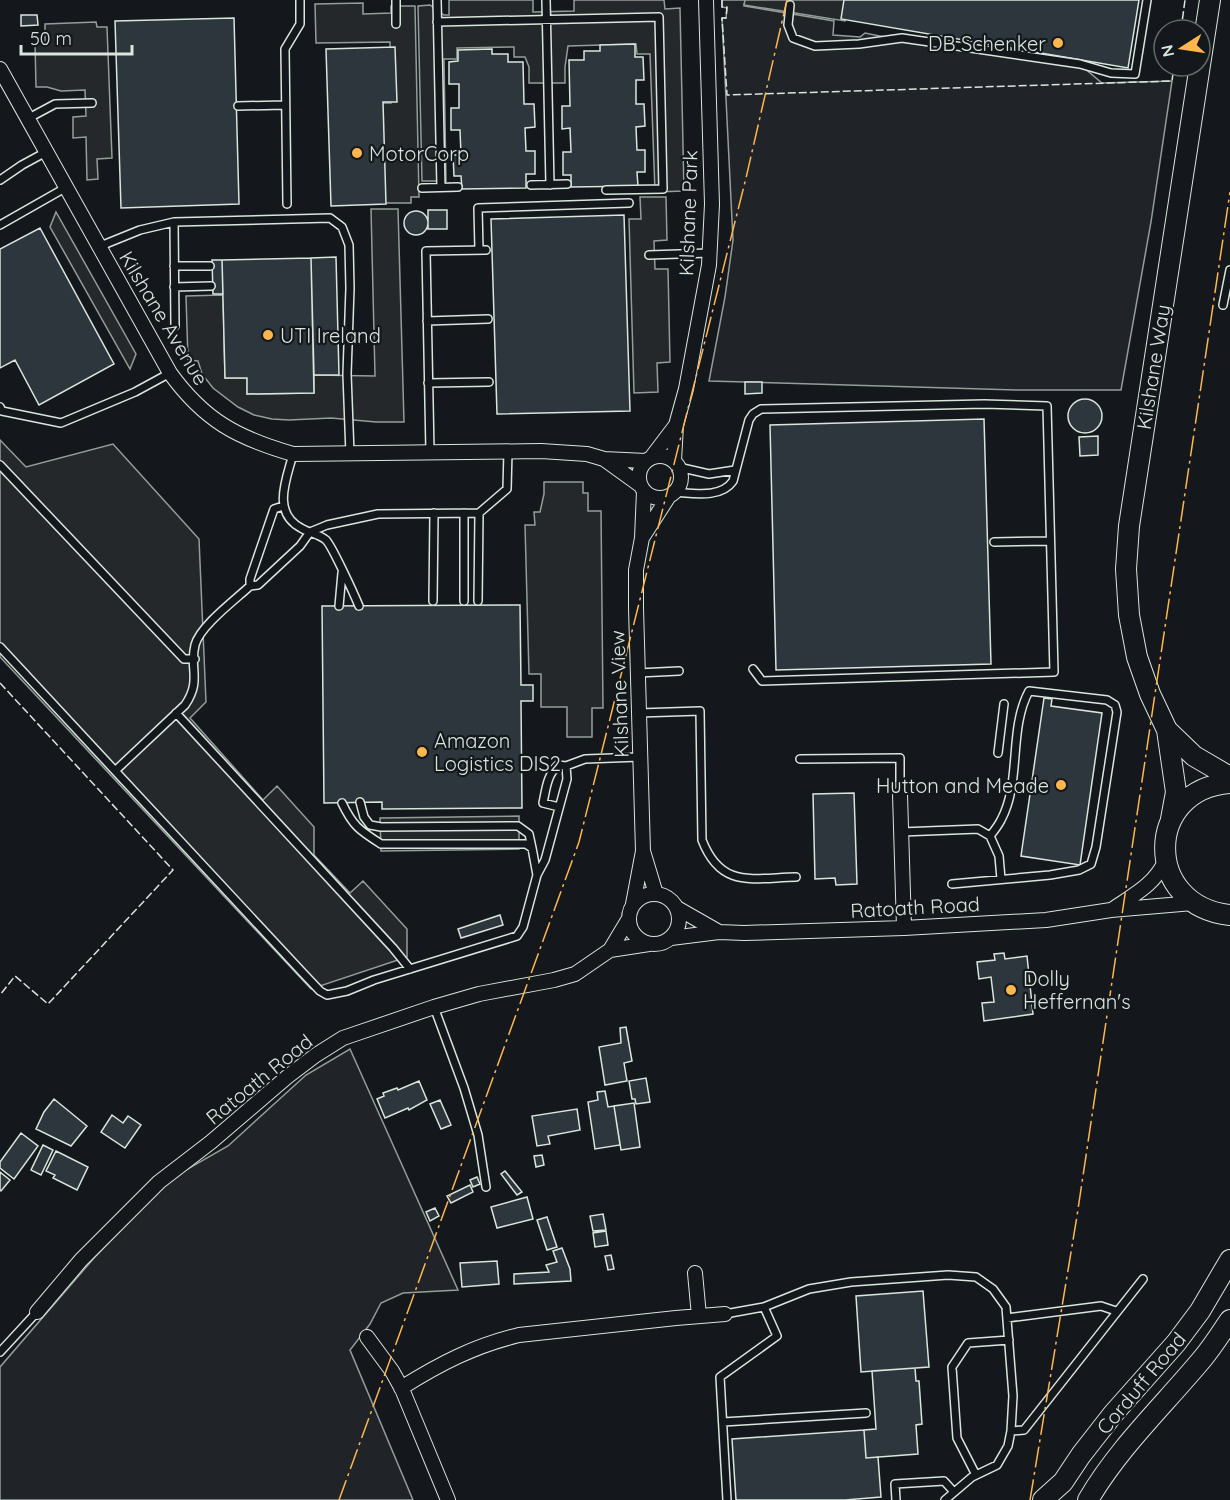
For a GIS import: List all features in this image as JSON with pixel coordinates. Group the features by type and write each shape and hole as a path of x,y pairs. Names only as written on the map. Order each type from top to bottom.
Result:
{"street":[{"name":"Kilshane Park","path":"676,464 676,425 686,389 710,253 712,204 706,0"},
{"name":"Kilshane Way","path":"1166,861 1165,838 1176,792 1167,730 1150,694 1137,657 1129,615 1127,558 1129,526 1210,0"},
{"name":"Kilshane Avenue","path":"0,69 170,373 190,400 224,426 262,444 293,454 563,451 604,459 648,459"},
{"name":"Kilshane Park","path":"648,459 676,425"},
{"path":"662,456 676,464 680,480 672,494 656,497 642,488 639,472 648,459 662,456"},
{"name":"Kilshane Avenue","path":"604,459 642,488"},
{"name":"Kilshane View","path":"633,904 643,850 636,570 642,538 642,488"},
{"name":"Kilshane View","path":"642,538 672,494"},
{"name":"Kilshane Way","path":"1167,730 1194,756 1230,777"},
{"path":"1171,819 1178,808 1197,791 1214,784 1230,783"},
{"path":"900,794 904,928"},
{"name":"Kilshane View","path":"643,850 656,894"},
{"path":"1166,861 1174,883 1192,903 1223,914 1230,930"},
{"name":"Ratoath Road","path":"1112,910 1147,886 1159,874 1166,861"},
{"path":"648,894 665,896 672,901 677,908 679,925 671,938 664,943 649,944 641,941 634,934 628,920 633,904 648,894"},
{"name":"Ratoath Road","path":"671,938 719,932 904,928 1046,920 1112,910 1192,903"},
{"name":"Ratoath Road","path":"677,908 719,932"},
{"name":"Ratoath Road","path":"38,1312 86,1255 159,1182 211,1143 287,1077 344,1038 479,994 575,974 610,950 628,920"},
{"name":"Ratoath Road","path":"610,950 649,944"},
{"name":"Corduff Road","path":"1043,1500 1063,1482 1113,1414 1176,1343 1200,1311 1230,1260"},
{"path":"695,1273 699,1316"},
{"path":"401,1388 439,1364 494,1341 550,1331 725,1314"},
{"name":"Corduff Road","path":"1088,1500 1107,1471 1167,1397 1203,1358 1230,1320"},
{"path":"368,1337 401,1388 448,1500"}],"lane":[{"path":"287,204 285,49 300,24 300,0"},
{"path":"396,0 396,24"},
{"path":"437,0 441,187"},
{"path":"546,0 550,184"},
{"path":"790,5 788,25 793,38 815,46 859,44 902,38 1080,63 1111,73 1135,74 1147,0"},
{"path":"437,22 659,17 663,189 606,190"},
{"path":"27,119 55,104 92,104"},
{"path":"238,106 285,105"},
{"path":"0,180 46,152"},
{"path":"531,185 567,184"},
{"path":"422,188 458,187"},
{"path":"0,225 65,188"},
{"path":"430,452 426,251 483,250 478,208 629,203"},
{"path":"98,247 140,230 174,222 330,218 342,227 349,246 347,374 350,454"},
{"path":"174,222 174,326"},
{"path":"649,255 710,253"},
{"path":"174,266 210,266"},
{"path":"1223,305 1230,270"},
{"path":"174,287 211,286"},
{"path":"427,321 488,319"},
{"path":"0,407 2,411 61,423 135,392 170,373"},
{"path":"428,383 489,382"},
{"path":"672,494 700,494 730,486 748,420 761,409 984,404 1047,406 1054,672 762,681 753,669"},
{"path":"116,770 185,705 194,688 195,647 205,629 250,586 258,585 300,546 310,532 327,525 378,514 479,513 507,489 508,451"},
{"path":"293,454 282,493 283,506 290,519 299,528 327,541 359,606"},
{"path":"676,464 709,474 735,470"},
{"path":"0,465 184,658 195,659"},
{"path":"250,586 250,579 274,509 283,506"},
{"path":"433,601 434,513"},
{"path":"464,513 464,601"},
{"path":"478,601 479,513"},
{"path":"994,542 1050,541"},
{"path":"339,606 342,572"},
{"path":"0,647 320,991 327,995 517,936 523,927 537,875 544,860 567,779 566,766"},
{"path":"638,673 679,671"},
{"path":"952,884 1050,875 1079,870 1090,864 1096,847 1105,791 1117,712 1115,705 1107,700 1029,691 1021,706 1008,799 1001,820 990,836"},
{"path":"998,753 1004,704"},
{"path":"639,713 700,711 702,840 707,855 726,874 739,878 796,877"},
{"path":"176,713 410,969"},
{"path":"559,807 543,803 552,771 558,765 566,766 585,759 640,757"},
{"path":"800,759 900,758 900,794"},
{"path":"342,802 351,822 381,844 518,843 532,848"},
{"path":"360,802 364,817 370,825 381,827 518,826 529,834 537,875"},
{"path":"362,832 370,825"},
{"path":"901,832 978,829 990,836 999,856 1001,879"},
{"path":"434,1007 464,1088 478,1134 486,1187"},
{"path":"725,1314 764,1307 809,1289 851,1282 948,1275 976,1277 993,1289 1006,1307 1013,1396 1008,1446 997,1465 976,1475 945,1500"},
{"path":"1011,1431 1024,1430 1143,1279"},
{"path":"1007,1318 1101,1306 1116,1311"},
{"path":"727,1500 720,1377 777,1336 764,1307"},
{"name":"Ratoath Road","path":"0,1352 38,1312"},
{"path":"976,1475 957,1438 952,1366 968,1343 1009,1340"},
{"path":"723,1422 866,1413"},
{"path":"896,1500 895,1484 944,1481 954,1492"}],"shaded area":[{"path":"449,0 533,0 533,12 574,11 574,0 664,0 665,9 680,8 684,191 655,192 650,54 637,54 636,44 568,46 565,83 529,83 529,67 525,57 514,57 514,47 457,48 457,59 444,59 446,181 422,181 418,6 430,5 444,15 449,15"},
{"path":"722,0 745,0 744,6 834,21 833,35 860,37 865,33 924,45 1084,68 1102,83 1172,81 1151,222 1121,390 1016,390 709,381 733,240 722,18 726,18 727,8 722,7"},
{"path":"745,0 849,0 845,21 744,5"},
{"path":"363,3 363,14 391,13 391,6 415,6 419,197 411,197 411,203 384,203 382,103 391,103 390,42 316,43 315,4"},
{"path":"96,22 97,27 107,27 112,158 97,159 98,179 87,180 86,137 73,138 73,117 86,116 85,90 61,91 36,87 35,43 45,42 45,24"},
{"path":"640,197 666,197 667,240 654,241 655,269 668,269 670,362 657,363 658,392 634,393 629,219 641,219"},
{"path":"371,209 398,209 404,422 331,418 272,419 254,415 238,407 213,388 202,374 198,361 188,360 186,296 223,295 225,378 247,378 247,394 314,393 314,375 375,376"},
{"path":"56,212 136,354 130,369 50,227"},
{"path":"0,440 26,467 113,444 199,539 206,702 190,718 263,800 277,786 314,827 314,855 350,893 363,881 407,929 407,957 311,989 0,657"},
{"path":"544,482 583,482 583,493 588,493 588,511 601,511 603,708 592,708 592,737 567,737 567,707 541,707 541,674 529,674 525,525 535,525 534,512 540,512"},
{"path":"519,816 519,849 381,851 380,818"},
{"path":"350,1049 458,1290 403,1293 381,1303 370,1324 350,1350 413,1500 0,1500 0,1367 94,1258 170,1179 228,1146 306,1075"}],"building":[{"name":"DB Schenker","path":"844,0 1139,0 1128,68 841,19"},
{"path":"21,15 37,15 38,25 21,26"},
{"path":"234,18 239,204 121,208 115,21"},
{"path":"635,44 635,57 643,57 644,80 636,80 636,104 644,104 645,126 636,127 637,150 645,150 645,172 637,172 638,186 571,187 571,175 563,175 563,152 571,152 570,128 562,129 562,106 570,106 569,60 584,60 584,51 600,51 600,45"},
{"name":"MotorCorp","path":"395,47 397,102 383,102 386,204 331,206 326,49"},
{"path":"492,49 492,54 508,54 508,62 523,62 524,104 534,104 535,127 525,128 526,151 535,151 535,174 526,174 526,188 462,189 461,176 454,176 453,155 461,155 460,130 451,130 451,108 459,108 459,84 449,84 449,62 458,61 458,50"},
{"path":"428,210 447,210 447,229 428,229"},
{"path":"416,211 424,215 428,223 424,231 416,235 408,231 404,223 408,215"},
{"path":"624,215 630,411 497,414 491,219"},
{"path":"40,228 114,364 39,405 15,360 0,368 0,249"},
{"path":"336,257 339,375 314,375 311,258"},
{"name":"UTI Ireland","path":"311,258 314,393 247,394 247,378 225,378 222,260"},
{"path":"212,260 222,260 223,294 213,294"},
{"path":"745,382 762,382 762,393 745,394"},
{"path":"1085,399 1097,404 1102,416 1097,428 1085,433 1073,428 1068,416 1073,404"},
{"path":"984,419 991,664 776,670 770,425"},
{"path":"1098,436 1098,455 1080,456 1079,437"},
{"name":"Amazon Logistics DIS2","path":"520,605 521,685 533,685 533,701 521,701 522,808 382,809 382,802 324,803 322,606"},
{"name":"Hutton and Meade","path":"1044,698 1052,699 1051,706 1102,713 1080,865 1021,856"},
{"path":"854,793 857,884 836,885 835,878 815,879 813,794"},
{"path":"500,915 503,925 461,938 458,929"},
{"name":"Dolly Heffernan's","path":"1004,953 1005,959 1027,956 1033,1014 984,1021 982,1003 994,1002 991,977 979,979 977,962 995,960 994,954"},
{"path":"626,1027 632,1061 624,1063 627,1081 605,1085 599,1047 621,1043 620,1028"},
{"path":"646,1078 650,1102 636,1104 635,1099 632,1099 629,1081"},
{"path":"419,1081 427,1100 409,1110 408,1108 385,1118 377,1099 384,1096 383,1093 397,1088 398,1090"},
{"path":"605,1091 608,1107 614,1106 620,1145 595,1149 588,1102 598,1100 597,1092"},
{"path":"54,1099 87,1126 71,1146 36,1129 44,1112"},
{"path":"440,1100 451,1125 441,1129 430,1104"},
{"path":"634,1103 640,1147 621,1150 614,1106"},
{"path":"577,1109 580,1130 548,1136 550,1144 537,1146 532,1116"},
{"path":"112,1115 123,1123 128,1116 141,1125 125,1148 101,1132"},
{"path":"21,1133 38,1146 14,1179 0,1168 0,1162"},
{"path":"43,1145 53,1150 41,1175 31,1170"},
{"path":"56,1151 88,1167 77,1190 53,1178 55,1175 46,1171"},
{"path":"542,1155 544,1165 536,1167 534,1156"},
{"path":"505,1171 522,1192 517,1195 501,1174"},
{"path":"0,1172 10,1180 1,1191 0,1190"},
{"path":"477,1177 480,1184 473,1187 470,1180"},
{"path":"470,1185 473,1192 451,1203 447,1196"},
{"path":"527,1197 533,1219 497,1228 491,1207"},
{"path":"435,1208 439,1216 430,1221 426,1212"},
{"path":"603,1214 606,1230 593,1231 590,1216"},
{"path":"547,1217 557,1247 547,1250 537,1220"},
{"path":"606,1231 608,1245 595,1247 593,1233"},
{"path":"562,1248 570,1269 571,1281 514,1284 514,1274 549,1272 546,1265 557,1262 553,1251"},
{"path":"611,1255 614,1269 608,1270 605,1256"},
{"path":"497,1261 499,1284 462,1287 460,1263"},
{"path":"923,1291 929,1367 861,1372 856,1296"},
{"path":"915,1368 916,1381 919,1381 922,1424 916,1425 918,1454 866,1458 864,1430 876,1429 872,1371"},
{"path":"864,1430 866,1458 878,1457 881,1497 845,1500 736,1500 732,1439"}],"fence":[{"path":"722,0 722,7 727,7 726,18 722,18 727,95 1172,81 1172,78"},
{"path":"1183,18 1185,0"},
{"path":"0,683 173,870 48,1004 15,976 0,995"}],"power":[{"path":"339,1500 579,842 746,178 787,0"},
{"path":"1030,1500 1077,1216 1230,192"}],"place":[{"name":"DB Schenker","path":"1058,43"},
{"name":"MotorCorp","path":"357,153"},
{"name":"UTI Ireland","path":"268,335"},
{"name":"Amazon Logistics DIS2","path":"422,752"},
{"name":"Hutton and Meade","path":"1061,785"},
{"name":"Dolly Heffernan's","path":"1011,990"}]}
